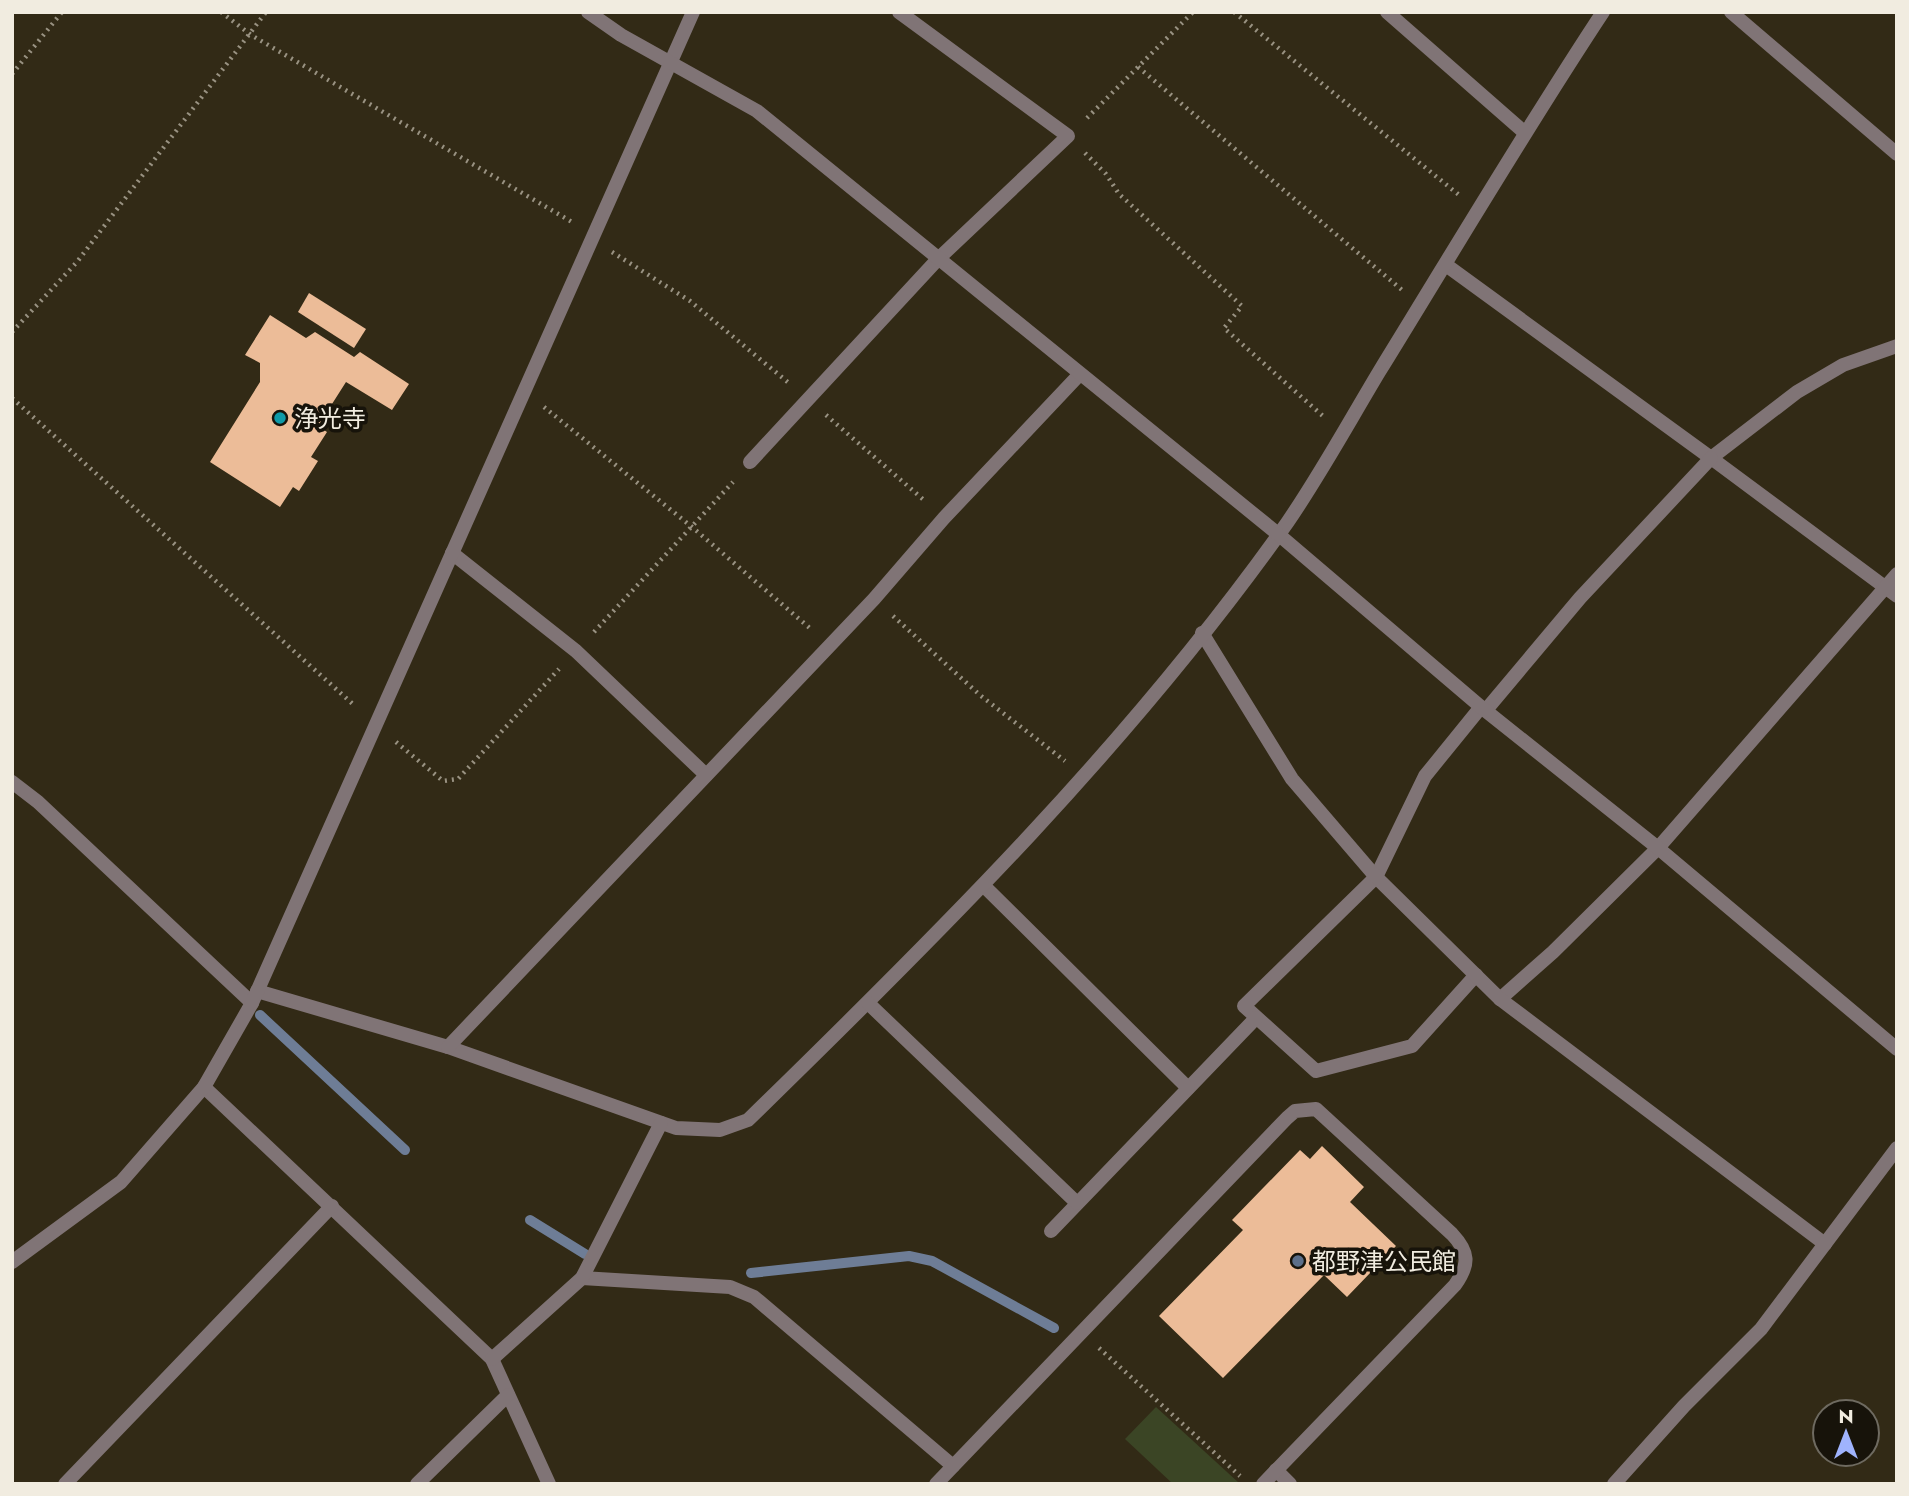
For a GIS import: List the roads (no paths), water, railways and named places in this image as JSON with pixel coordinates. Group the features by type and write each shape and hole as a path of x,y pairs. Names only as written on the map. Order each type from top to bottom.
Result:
{"street":[{"path":"588,12 757,111 1278,534 1483,709 1658,848 1897,1049"},
{"path":"12,1262 121,1182 204,1087 254,997 694,12"},
{"path":"750,463 938,259 1068,136 899,12"},
{"path":"1387,12 1524,132"},
{"path":"12,782 254,997 448,1047 676,1128 720,1130 748,1120 984,886 1085,776 1202,633 1278,534 1446,265 1524,132 1603,12"},
{"path":"1731,12 1897,154"},
{"path":"1446,265 1897,596"},
{"path":"1476,975 1412,1045 1316,1071 1244,1006 1377,877 1425,776 1580,598 1711,457 1797,392 1843,365 1897,346"},
{"path":"448,1047 874,599 944,518 1079,375"},
{"path":"452,553 576,651 706,775"},
{"path":"1500,999 1553,952 1658,848 1897,574"},
{"path":"1202,633 1292,779 1377,877 1500,999 1825,1244"},
{"path":"984,886 1188,1088"},
{"path":"868,1003 1077,1203"},
{"path":"1051,1231 1256,1017"},
{"path":"204,1087 492,1359 549,1484"},
{"path":"936,1484 1287,1118 1306,1108 1323,1114 1452,1234 1464,1247 1468,1259 1464,1272 1455,1285 1263,1484"},
{"path":"492,1359 582,1278 661,1123"},
{"path":"1614,1484 1684,1406 1761,1329 1897,1148"},
{"path":"65,1484 332,1206"},
{"path":"582,1278 730,1287 754,1297 953,1466"},
{"path":"417,1484 508,1395"},
{"path":"1276,1470 1290,1484"}],"waterway":[{"path":"260,1015 405,1150"},
{"path":"530,1220 585,1254"},
{"path":"751,1273 909,1256 932,1261 1054,1328"}],"place":[{"name":"浄光寺","path":"280,418"},
{"name":"都野津公民館","path":"1298,1261"}]}
